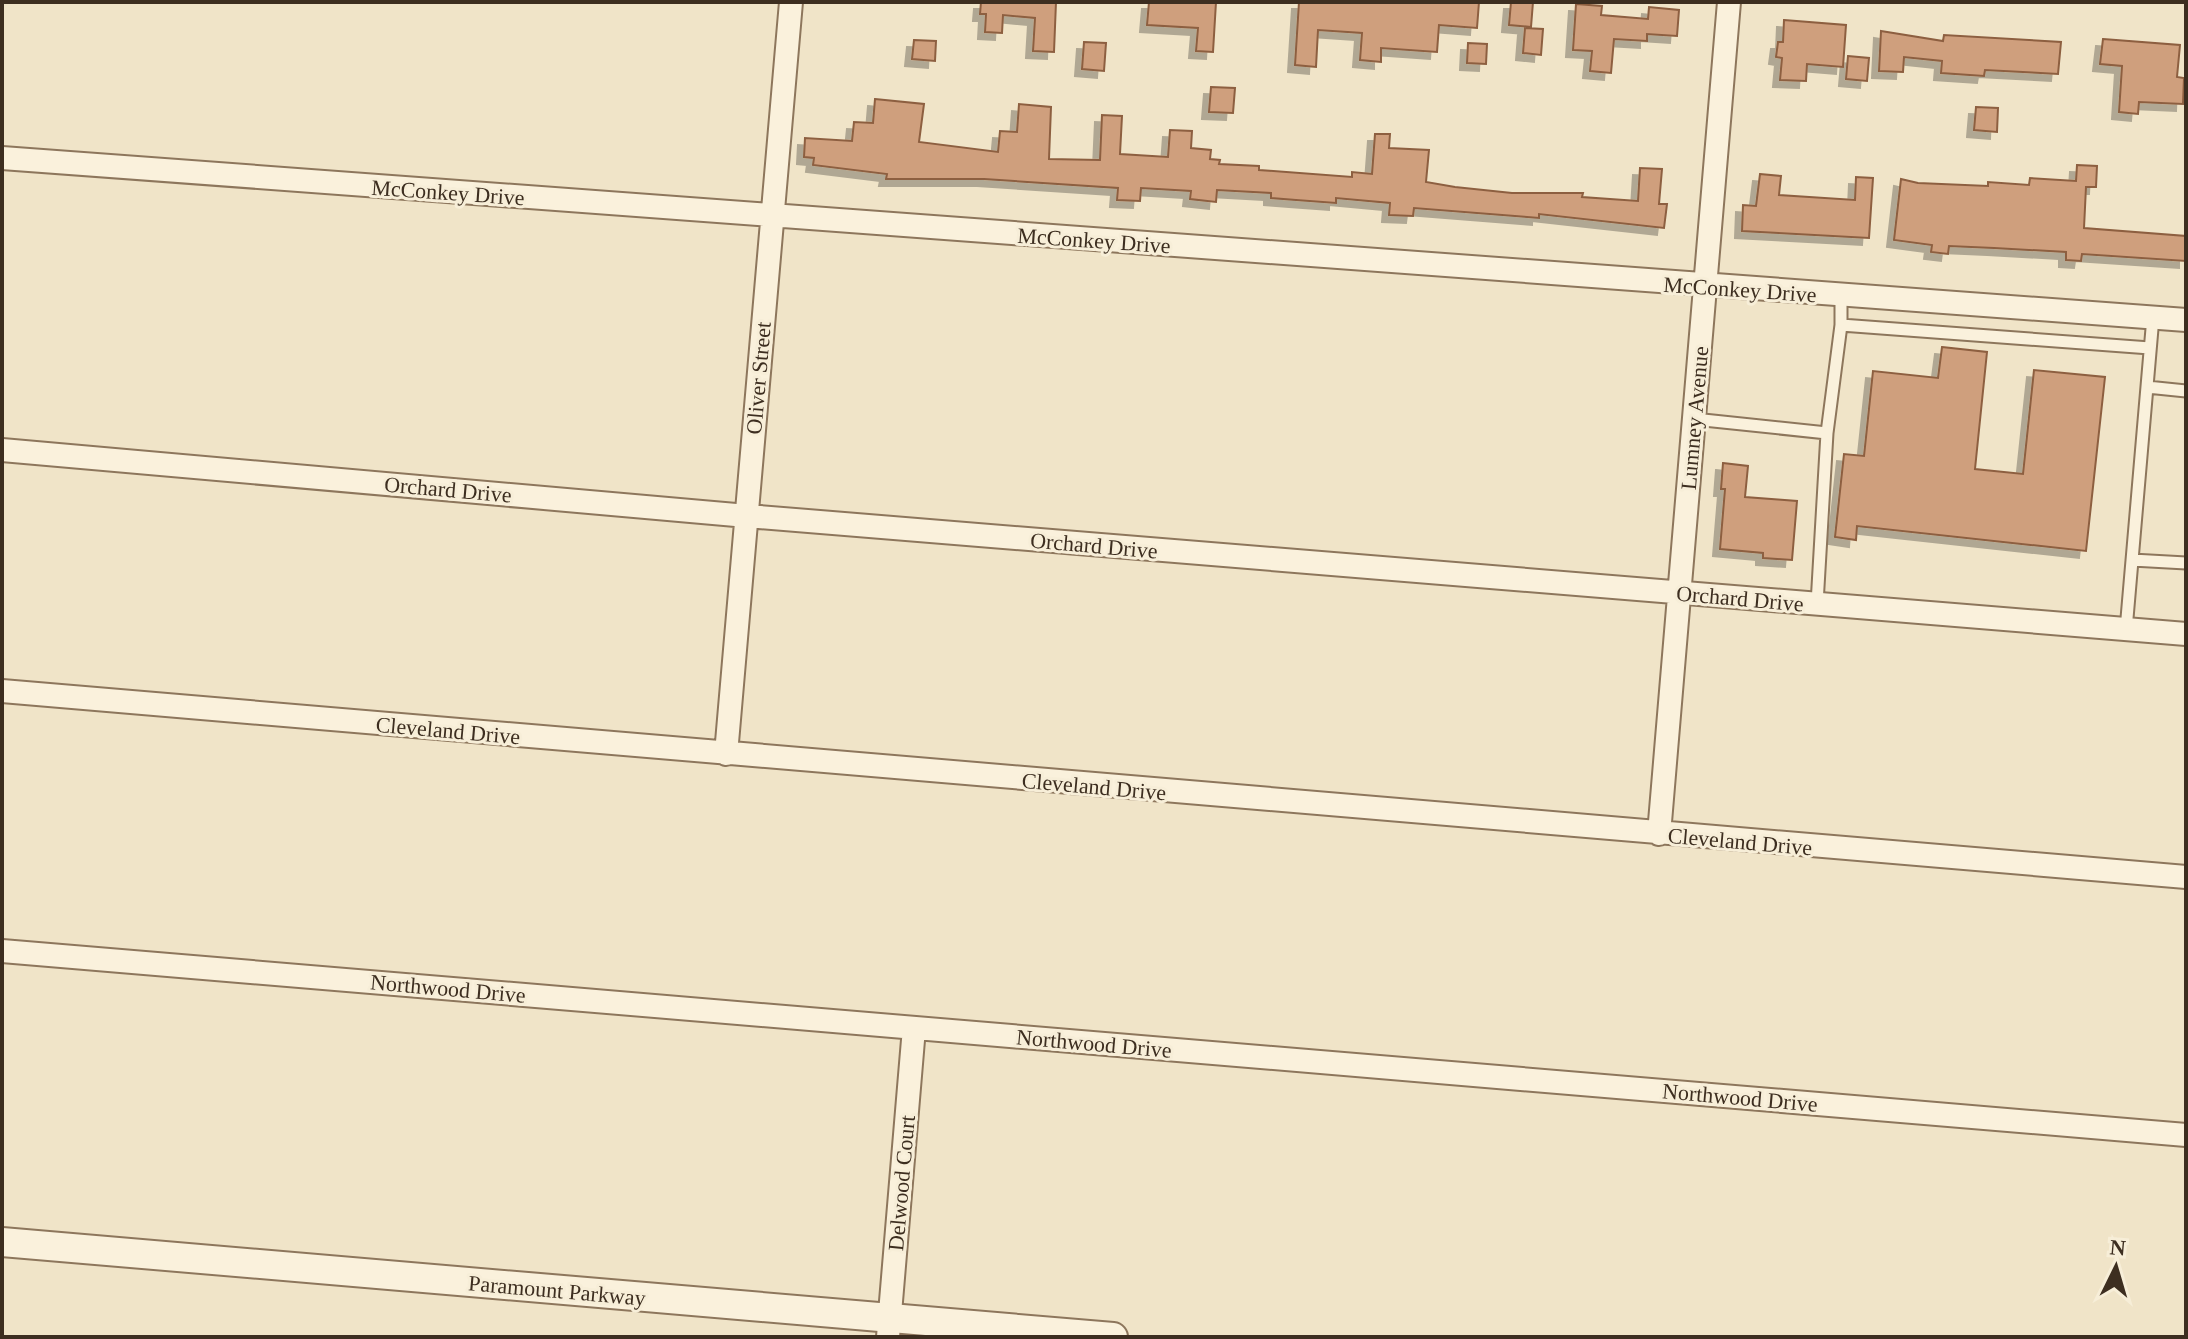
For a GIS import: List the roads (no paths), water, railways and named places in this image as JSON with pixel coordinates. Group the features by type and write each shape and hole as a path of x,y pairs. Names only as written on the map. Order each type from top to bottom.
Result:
{"street":[{"name":"Oliver Street","path":"726,754 791,2"},
{"name":"Lumney Avenue","path":"1659,834 1729,2"},
{"name":"McConkey Drive","path":"2,158 1705,287 2186,320"},
{"name":"Orchard Drive","path":"2,450 747,516 2186,634"},
{"name":"Cleveland Drive","path":"2,691 2186,877"},
{"name":"Northwood Drive","path":"2,951 2186,1135"},
{"name":"Delwood Court","path":"889,1328 914,1028"},
{"name":"Paramount Parkway","path":"2,1242 889,1328 1113,1337"}],"lane":[{"path":"1817,604 1827,433 1841,325 1841,296"},
{"path":"2126,630 2153,317"},
{"path":"1841,325 2150,348"},
{"path":"2147,387 2186,391"},
{"path":"1694,419 1827,433"},
{"path":"2132,560 2186,563"}]}
